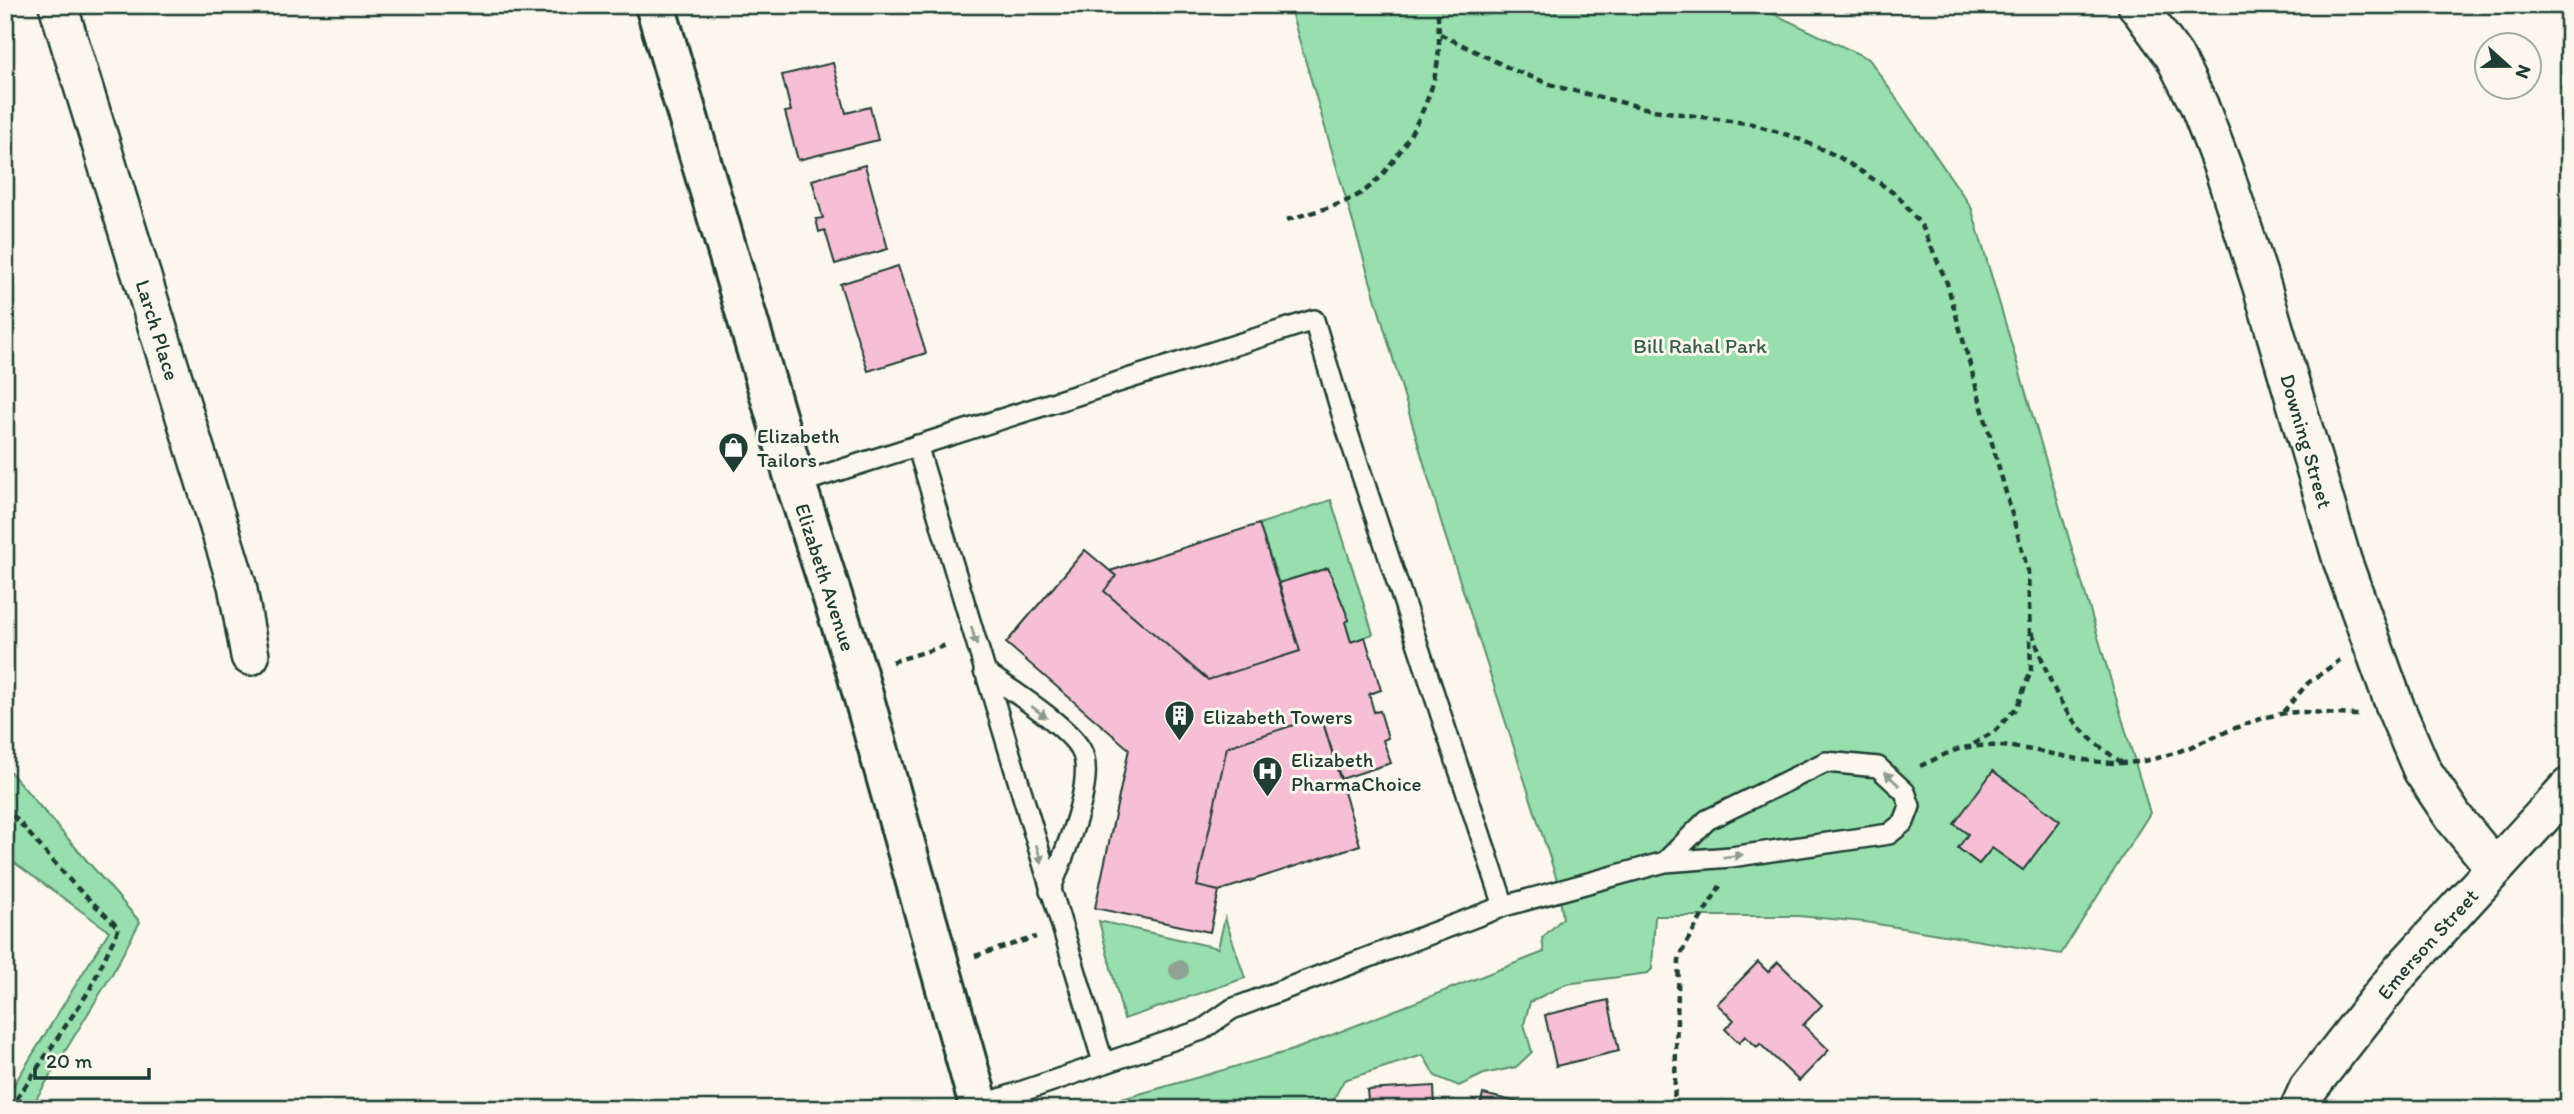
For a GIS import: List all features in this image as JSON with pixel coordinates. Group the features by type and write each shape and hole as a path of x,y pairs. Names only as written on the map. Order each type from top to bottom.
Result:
{"main road":[{"name":"Elizabeth Avenue","path":"655,5 796,484 856,670 980,1108"}],"street":[{"name":"Larch Place","path":"58,5 237,585 250,656"},
{"name":"Downing Street","path":"2137,5 2174,56 2199,105 2223,168 2342,560 2396,709 2422,769 2454,818 2495,868"},
{"name":"Emerson Street","path":"2299,1109 2308,1089 2400,972 2569,787"}],"lane":[{"path":"796,484 1314,320 1349,437 1504,906"},
{"path":"917,445 1103,1062"},
{"path":"984,671 1062,729 1082,751 1086,780 1050,891"},
{"path":"980,1108 1103,1062 1202,1030 1232,1009 1504,906 1665,862 1731,857 1889,834 1903,822 1910,806 1905,792 1893,778 1878,767 1826,762 1707,820 1665,862"}],"path":[{"path":"1287,220 1361,194 1383,175 1414,128 1435,76 1440,34 1437,5"},
{"path":"1440,34 1513,70 1558,87 1653,110 1752,124 1794,137 1837,156 1899,197 1923,228 1947,284 2028,571 2031,671 2017,707 1994,731 1968,747 1893,778"},
{"path":"2030,626 2055,695 2073,723 2096,746 2122,763"},
{"path":"903,658 951,643"},
{"path":"2282,713 2308,682 2342,659"},
{"path":"1968,747 2019,748 2071,758 2122,763 2177,754 2249,723 2282,713 2364,715"},
{"path":"5,806 74,885 119,928 89,991 10,1109"},
{"path":"1674,1109 1681,951 1717,893 1731,857"},
{"path":"975,956 1044,935"}],"green space":[{"name":"Bill Rahal Park","path":"1289,5 1755,5 1869,59 1971,207 2150,813 2061,954 1865,922 1798,916 1655,916 1652,969 1648,973 1566,984 1530,1002 1524,1024 1532,1052 1516,1067 1484,1074 1459,1086 1435,1076 1423,1055 1344,1080 1330,1106 1332,1109 1087,1109 1293,1050 1544,952 1542,938 1563,918 1557,880 1445,535"},
{"path":"1331,500 1373,634 1351,642 1345,622 1349,620 1328,568 1279,583 1259,524"},
{"path":"5,766 140,922 112,974 30,1109 5,1109 5,1099 109,931 5,856"},
{"path":"1225,918 1245,978 1124,1019 1099,921 1218,948"}],"building":[{"path":"833,63 846,113 870,107 878,140 798,160 785,112 791,111 782,75"},
{"path":"865,165 888,249 835,264 825,230 819,232 816,219 823,218 812,180"},
{"path":"898,266 926,353 868,371 840,284"},
{"path":"1259,524 1300,651 1208,680 1104,591 1116,576 1110,571"},
{"name":"Elizabeth Towers","path":"1085,550 1116,576 1104,591 1208,680 1300,651 1279,583 1328,568 1349,620 1345,622 1351,642 1365,637 1381,690 1369,694 1374,712 1380,711 1388,738 1383,740 1391,763 1341,779 1321,716 1227,747 1197,886 1219,891 1210,932 1095,908 1129,749 1006,643"},
{"path":"1321,716 1360,845 1219,891 1197,886 1227,747"},
{"path":"1993,771 2060,821 2023,870 1992,848 1979,864 1958,848 1968,834 1954,824"},
{"path":"1758,962 1768,972 1778,962 1822,1005 1803,1025 1829,1050 1799,1081 1760,1044 1757,1047 1745,1036 1739,1043 1725,1029 1734,1020 1717,1004"},
{"path":"1608,1000 1619,1051 1556,1066 1545,1015"},
{"path":"1434,1086 1435,1109 1369,1109 1367,1090"},
{"path":"1483,1094 1538,1107 1538,1109 1479,1109"}],"place":[{"name":"Elizabeth Tailors","path":"734,474"},
{"name":"Elizabeth Towers","path":"1180,743"},
{"name":"Elizabeth PharmaChoice","path":"1268,798"}]}
